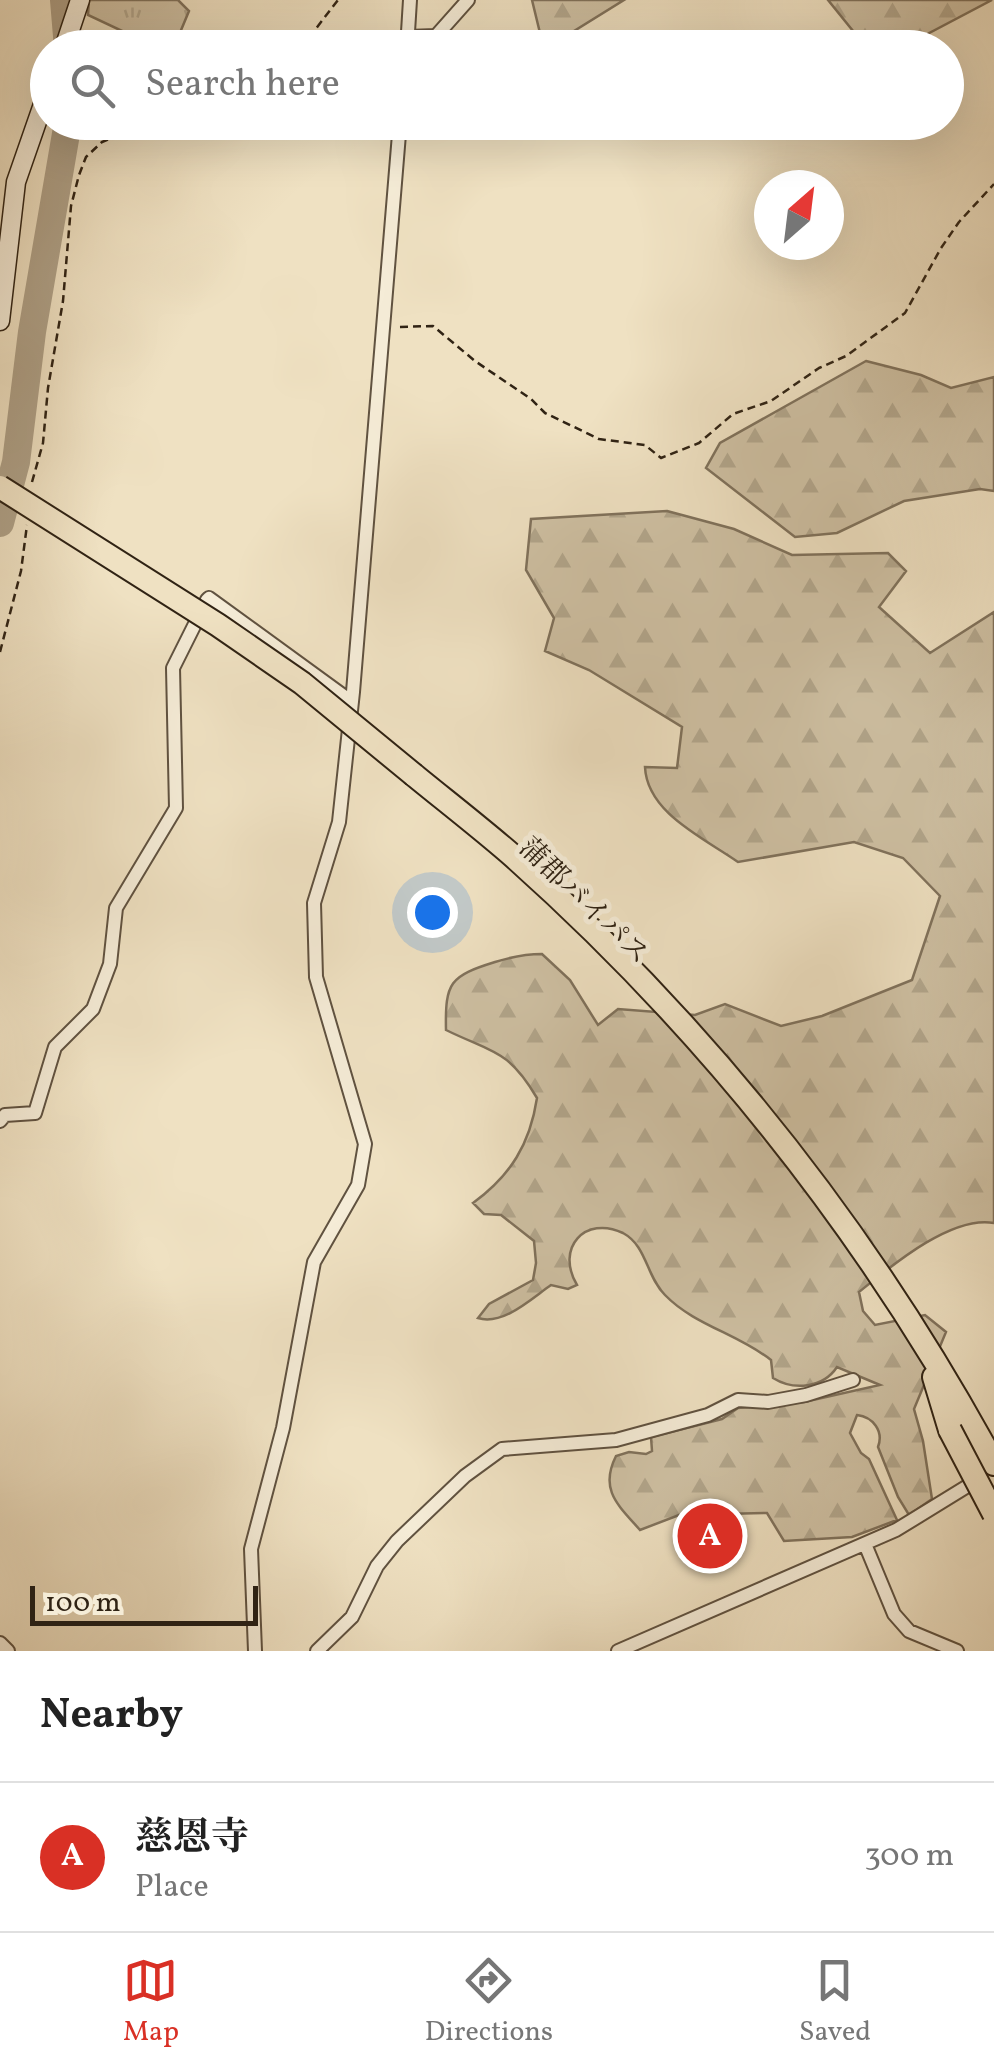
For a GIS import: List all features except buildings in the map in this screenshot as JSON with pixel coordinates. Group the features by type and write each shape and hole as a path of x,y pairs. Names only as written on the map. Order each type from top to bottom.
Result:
{"highway":[{"name":"蒲郡バイパス","path":"0,487 218,625 302,684 500,858 591,944 694,1053 789,1166 965,1421"},
{"name":"蒲郡バイパス","path":"0,500 76,544 297,692 527,870 599,937 701,1043 795,1156 922,1337 965,1421"},
{"path":"965,1421 994,1442"},
{"path":"965,1421 994,1467"},
{"path":"965,1421 994,1479"},
{"path":"965,1421 994,1514"}],"street":[{"path":"408,30 410,0"},
{"path":"441,30 468,0"},
{"path":"70,30 78,5"},
{"path":"0,320 16,182 31,140"},
{"path":"255,1651 251,1549 283,1428 314,1262 358,1186 365,1144 316,977 314,903 339,822 399,140"},
{"path":"0,1121 4,1116 35,1112 55,1047 93,1009 110,964 116,908 176,808 173,668 206,600 209,598 352,702"},
{"path":"317,1651 352,1617 377,1566 397,1541 465,1476 502,1449 616,1440 708,1415 738,1400 768,1402 853,1380"},
{"path":"618,1651 896,1530 994,1467"},
{"path":"865,1544 894,1614 909,1632 957,1651"},
{"path":"0,1643 8,1651"}],"path":[{"path":"315,30 338,0"},
{"path":"30,496 43,443 48,388 64,301 71,206 86,157 107,140"},
{"path":"383,328 433,326 545,413 599,439 645,445 661,458 699,443 733,414 771,401 819,368 846,356 905,313 940,248 994,184"},
{"path":"0,652 22,571 28,514"}],"green space":[{"path":"89,0 178,0 189,11 181,30 120,30 88,15"},
{"path":"532,0 624,0 576,30 539,30"},
{"path":"828,0 992,0 935,30 852,30"},
{"path":"866,361 921,375 951,388 994,377 994,491 980,489 904,501 837,533 795,537 706,468 720,443"},
{"path":"667,511 734,529 792,555 888,553 906,571 879,607 930,653 994,612 994,1223 959,1227 941,1235 904,1257 859,1292 863,1311 875,1325 925,1315 946,1332 914,1409 932,1499 909,1515 878,1447 876,1426 857,1415 850,1433 869,1459 897,1520 852,1537 784,1541 767,1513 679,1515 640,1530 618,1505 609,1478 616,1456 652,1451 651,1437 722,1419 738,1408 804,1402 880,1385 837,1367 824,1379 808,1385 790,1385 773,1378 771,1360 689,1314 665,1295 637,1245 623,1233 597,1228 578,1238 570,1259 577,1285 568,1289 551,1285 507,1315 478,1318 489,1304 533,1280 534,1241 501,1215 484,1214 473,1203 517,1157 537,1098 508,1061 446,1030 449,991 459,977 501,960 542,954 570,980 598,1025 618,1009 695,1015 725,1004 781,1026 822,1016 912,980 940,896 903,858 854,842 738,862 666,811 648,783 645,767 677,768 682,727 589,670 545,651 554,618 526,570 531,519"}],"waterway":[{"path":"64,0 66,30"},
{"path":"0,523 16,462 32,332 65,140"}],"place":[{"name":"慈恩寺","path":"710,1536"}]}
